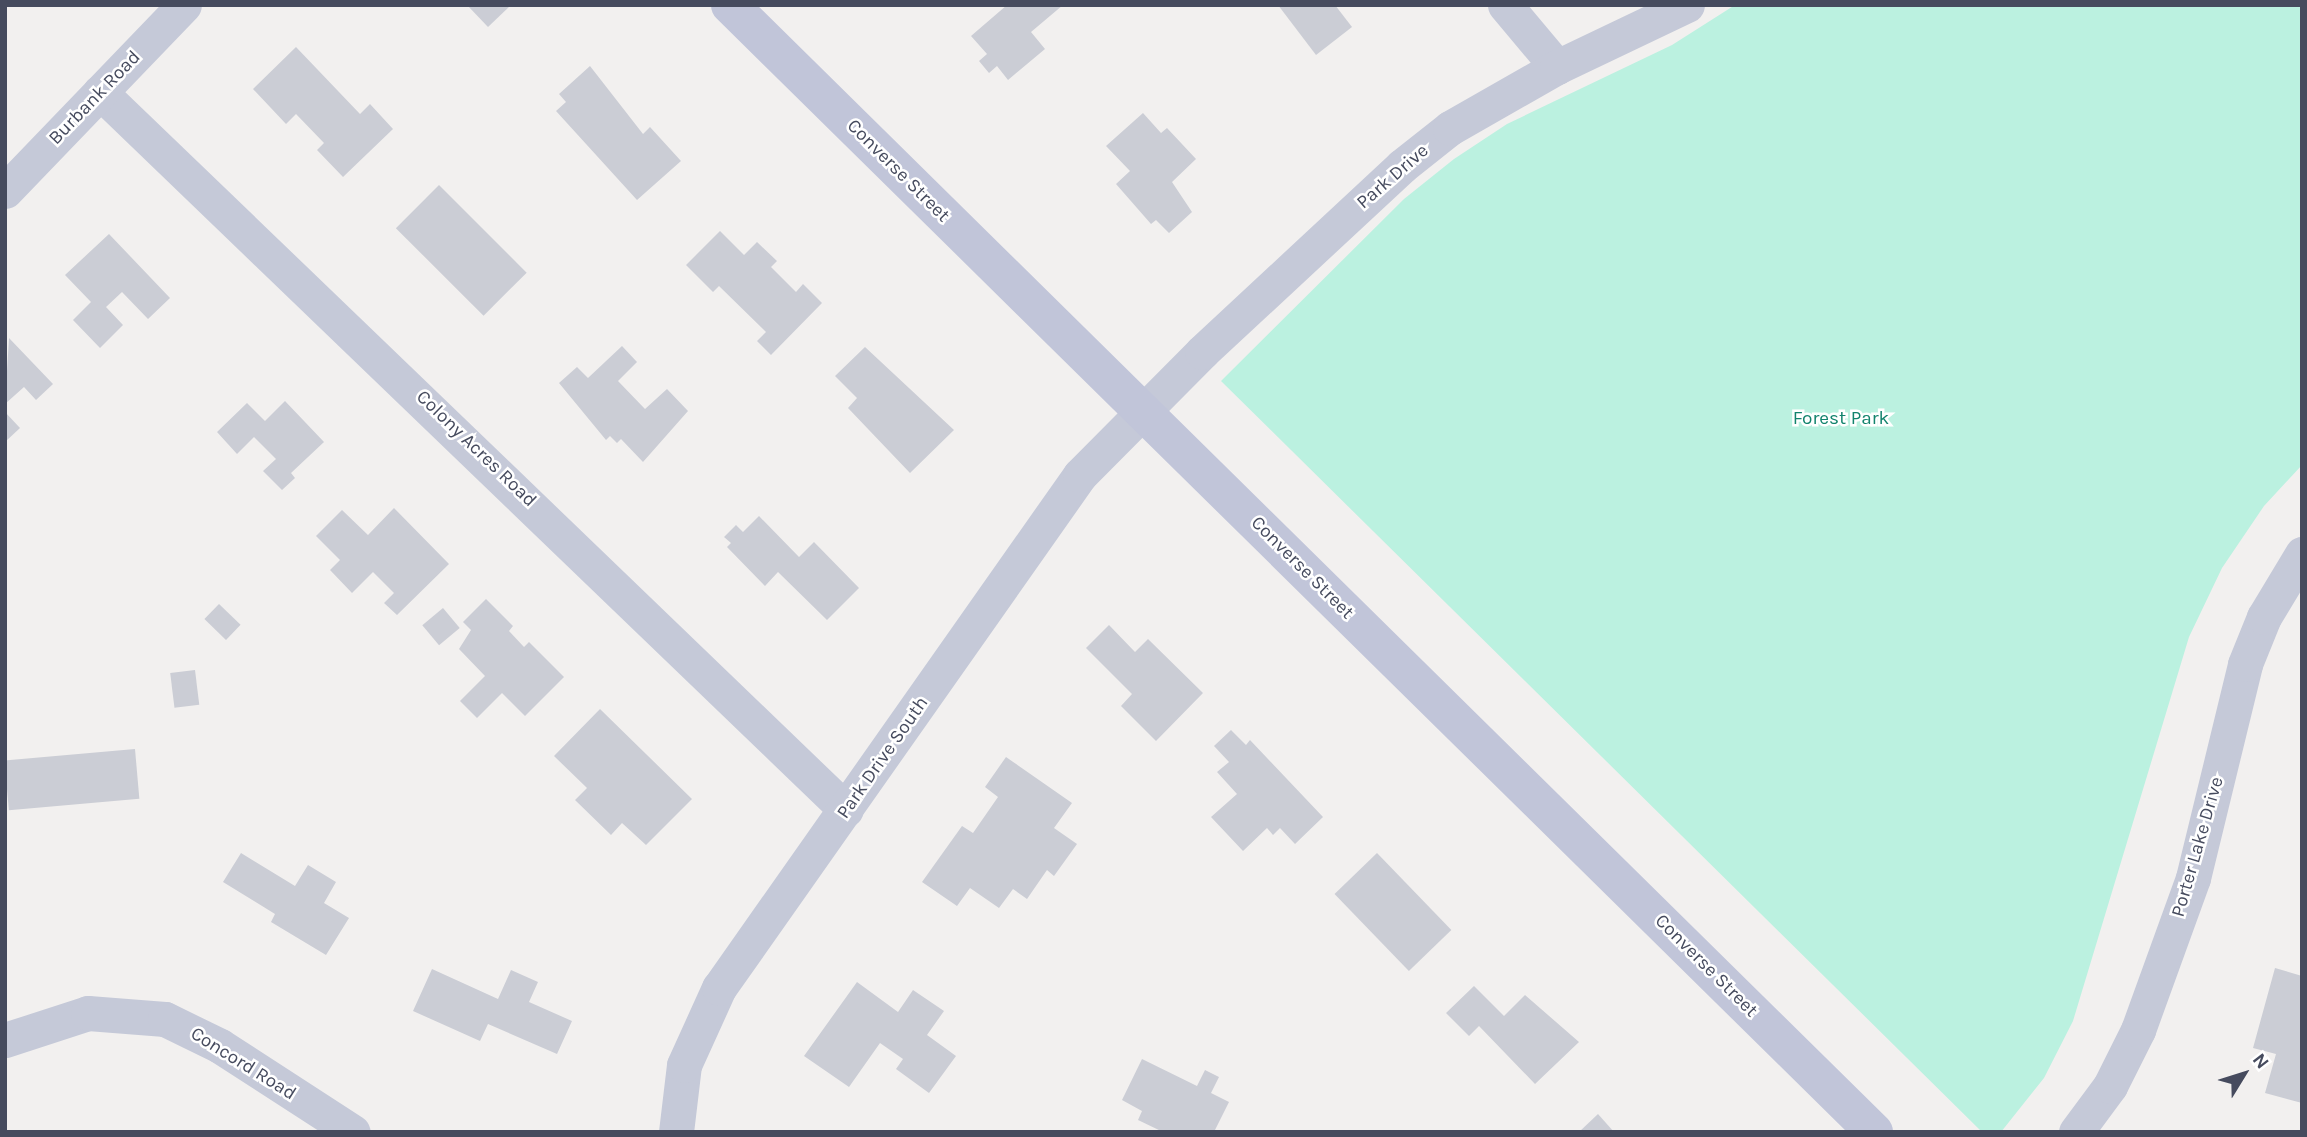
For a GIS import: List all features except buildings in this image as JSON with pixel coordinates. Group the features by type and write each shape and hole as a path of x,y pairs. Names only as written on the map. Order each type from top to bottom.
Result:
{"main road":[{"name":"Converse Street","path":"730,5 1874,1132"}],"street":[{"name":"Burbank Road","path":"5,191 184,5"},
{"path":"1505,5 1557,67"},
{"name":"Park Drive","path":"1143,412 1402,166 1480,109 1557,67 1687,5"},
{"name":"Colony Acres Road","path":"100,92 846,810"},
{"name":"Park Drive South","path":"676,1132 684,1065 702,1018 1080,475 1143,412"},
{"name":"Porter Lake Drive","path":"2076,1132 2110,1086 2138,1030 2193,878 2245,664 2264,617 2302,554"},
{"name":"Concord Road","path":"5,1040 88,1013 165,1019 220,1046 353,1132"}],"green space":[{"name":"Forest Park","path":"1735,5 2302,5 2302,465 2264,506 2222,568 2189,637 2073,1021 2044,1078 2001,1132 1982,1132 1221,381 1404,199 1454,159 1507,124 1672,45"}]}
